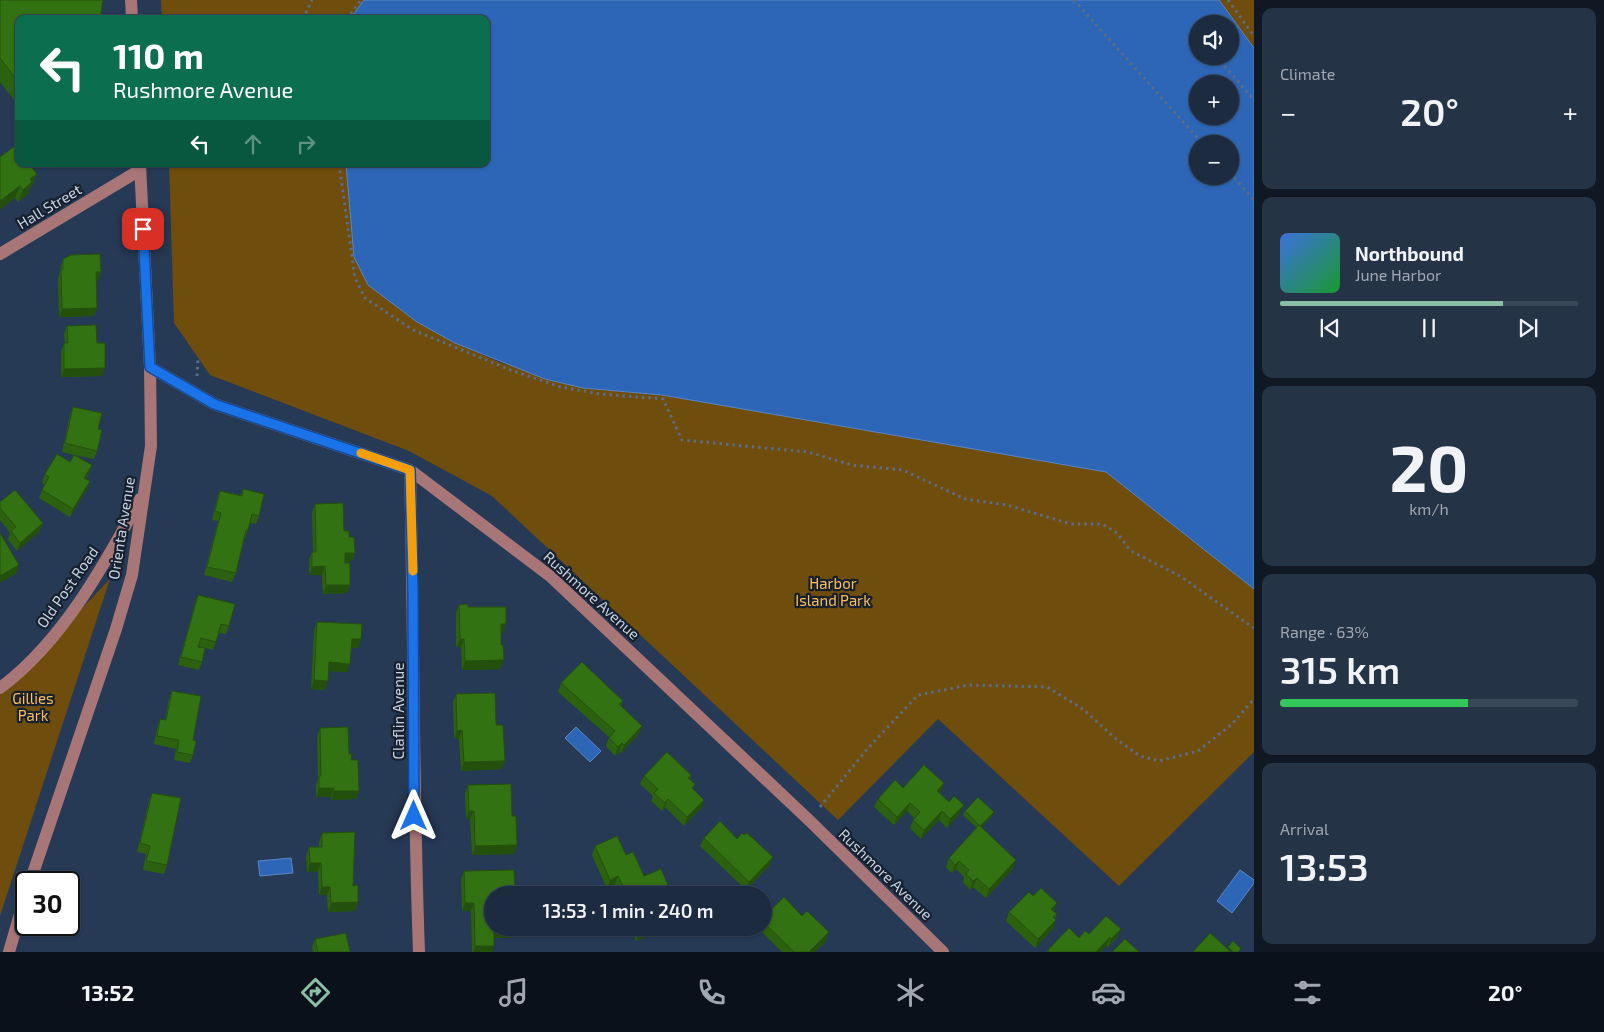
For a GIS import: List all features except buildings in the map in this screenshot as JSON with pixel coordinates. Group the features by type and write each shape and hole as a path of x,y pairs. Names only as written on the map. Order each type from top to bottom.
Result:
{"street":[{"path":"131,0 132,15"},
{"name":"Hall Street","path":"0,254 140,167"},
{"name":"Orienta Avenue","path":"34,871 116,629 132,575 151,446 150,367 140,167"},
{"name":"Rushmore Avenue","path":"150,367 214,404 410,470 550,576 812,824 943,952"},
{"name":"Claflin Avenue","path":"410,470 413,594 414,835 419,952"},
{"name":"Old Post Road","path":"0,688 48,644 104,567 144,490"},
{"path":"9,952 15,931"}],"path":[{"path":"305,15 312,0"},
{"path":"350,15 361,0"},
{"path":"1074,0 1196,135"},
{"path":"1228,0 1254,36"},
{"path":"1224,65 1254,100"},
{"path":"339,167 346,226 356,278 365,298 413,330 513,371 561,386 600,394 663,399 682,440 808,452 852,465 903,470 965,500 1007,505 1071,524 1102,524 1117,533 1131,551 1180,576 1254,628"},
{"path":"1239,184 1254,200"},
{"path":"825,801 869,747 918,694 969,685 1046,688 1082,709 1116,739 1140,756 1159,761 1198,751 1232,724 1254,699"}],"green space":[{"path":"161,0 364,0 353,15 162,15"},
{"path":"1219,0 1254,0 1254,48 1239,27 1239,15 1230,15"},
{"name":"Harbor Island Park","path":"169,167 346,167 354,257 417,322 455,343 499,362 583,388 662,395 1106,472 1254,589 1254,752 1119,886 938,719 838,820 492,496 409,451 210,375 174,323"},
{"name":"Gillies Park","path":"110,579 0,916 0,694"}],"water":[{"path":"364,0 1219,0 1230,15 1189,15 1189,65 1239,65 1239,27 1254,48 1254,589 1106,472 662,395 583,388 545,379 455,343 417,322 368,285 354,257 346,167 490,167 490,15 353,15"},
{"path":"576,727 601,751 590,762 565,738"},
{"path":"291,858 293,873 260,876 258,861"},
{"path":"1240,870 1254,880 1254,883 1232,913 1217,901"}],"slow traffic":[{"path":"361,453 410,470 413,571"}],"route":[{"path":"143,229 150,367 214,404 410,470 413,594 414,816"}]}
